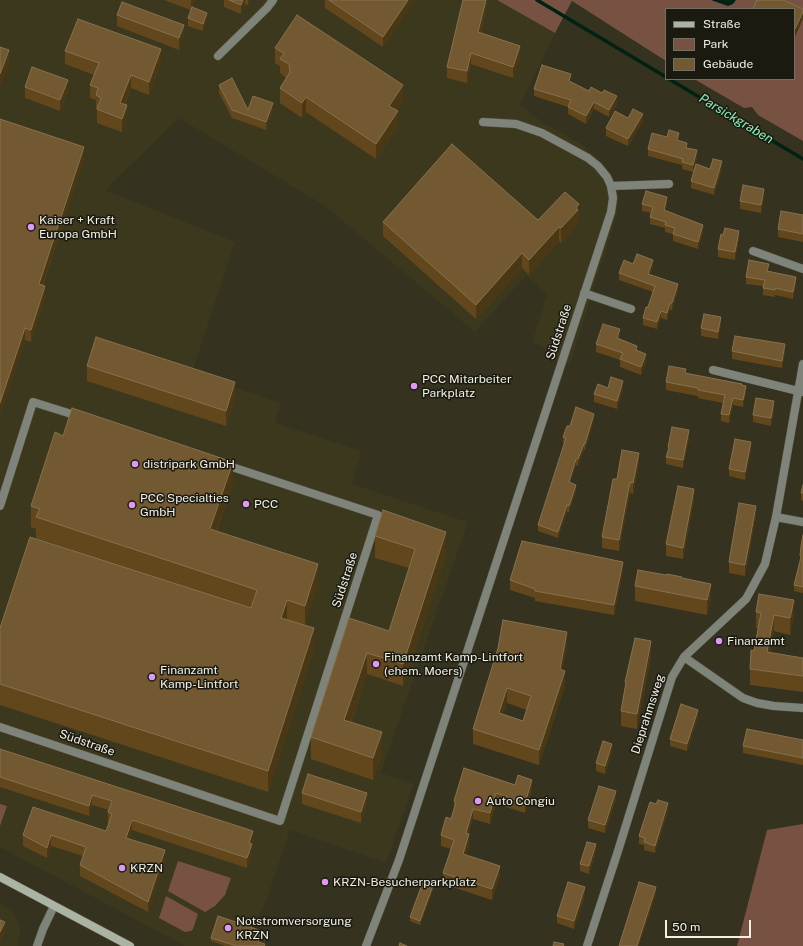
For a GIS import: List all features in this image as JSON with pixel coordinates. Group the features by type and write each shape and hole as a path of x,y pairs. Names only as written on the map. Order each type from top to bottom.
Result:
{"main road":[{"path":"0,876 130,946"}],"street":[{"path":"218,56 267,8 273,0"},
{"name":"Südstraße","path":"366,946 399,860 611,212 613,198 611,186 606,177 598,166 588,158 542,133 516,124 483,122"},
{"path":"611,186 669,184"},
{"path":"753,251 803,269"},
{"name":"Südstraße","path":"584,293 631,309"},
{"name":"Dieprahmsweg","path":"587,946 672,677 684,657 746,599 765,564 776,517 800,392 803,364"},
{"path":"713,370 800,392"},
{"path":"0,506 33,402 92,421"},
{"name":"Südstraße","path":"0,727 280,821 378,515 218,463"},
{"path":"776,517 803,522"},
{"path":"684,657 743,698 757,703 774,706 803,708"},
{"path":"37,946 54,906"}],"shaded area":[{"path":"0,0 497,0 555,33 520,105 542,122 581,144 604,164 614,178 619,196 617,215 570,364 548,357 550,349 532,343 547,294 526,276 475,332 325,206 179,118 105,190 235,242 192,373 281,403 275,423 361,451 352,484 468,522 381,773 414,784 386,863 290,830 266,901 253,927 269,934 263,946 185,946 0,847"},
{"path":"711,0 736,0 733,4 728,6"},
{"path":"0,903 13,912 17,918 21,929 18,946 0,946"}],"green space":[{"path":"497,0 803,0 803,141 758,115 752,107 744,108 696,80 795,80 795,8 665,8 665,60 572,1 555,33"},
{"path":"0,804 7,806 0,826"},
{"path":"803,824 803,946 737,946 767,830"},
{"path":"178,861 231,878 225,895 215,906 205,912 168,891"},
{"path":"166,896 198,914 191,931 185,932 159,918"}],"building":[{"path":"229,0 243,0 241,5"},
{"path":"329,0 408,0 383,37"},
{"path":"463,0 486,0 478,32 520,46 513,67 471,53 467,71 447,67"},
{"path":"757,0 783,0 803,9 803,12 795,29 795,8 753,8"},
{"path":"122,2 184,25 179,38 117,15"},
{"path":"192,7 207,13 203,24 188,18"},
{"path":"297,15 403,85 389,106 398,111 376,144 306,97 302,103 280,88 290,72 289,64 280,59 284,53 275,48"},
{"path":"78,19 161,49 149,82 131,75 120,103 127,105 122,119 97,109 101,98 96,95 98,88 90,85 99,63 65,51"},
{"path":"0,47 9,50 0,74"},
{"path":"542,65 571,74 569,81 589,91 591,87 602,93 604,90 617,96 609,110 594,102 586,116 568,107 571,100 534,89"},
{"path":"32,67 68,80 60,100 25,87"},
{"path":"232,78 248,110 253,96 273,103 266,122 232,110 219,85"},
{"path":"633,109 643,114 628,139 606,128 615,111 628,118"},
{"name":"Kaiser + Kraft Europa GmbH","path":"0,119 84,147 39,284 45,286 31,330 25,328 0,403"},
{"path":"669,130 679,133 677,140 687,143 686,148 697,150 693,165 682,162 683,159 648,149 652,133 667,137"},
{"path":"452,144 538,220 565,192 579,204 576,208 578,210 561,228 559,227 529,260 522,253 476,305 383,222"},
{"path":"713,159 722,161 714,188 691,181 696,164 710,169"},
{"path":"743,185 764,189 761,205 740,201"},
{"path":"646,191 667,197 664,210 703,225 698,242 673,234 675,228 665,225 666,222 650,217 653,207 642,204"},
{"path":"781,211 803,215 803,234 778,229"},
{"path":"725,228 739,231 735,252 718,249 721,234 723,235"},
{"path":"637,254 653,260 648,274 678,284 667,313 661,311 657,322 643,318 655,286 619,273 624,260 633,264"},
{"path":"749,260 769,264 767,271 796,277 793,292 775,288 775,290 763,288 765,280 746,277"},
{"path":"704,314 721,317 718,332 701,328"},
{"path":"603,324 620,329 617,338 637,346 636,350 646,354 641,367 620,359 623,353 596,344"},
{"path":"735,336 785,344 782,361 732,351"},
{"path":"96,337 235,382 226,411 87,366"},
{"path":"669,366 686,369 685,373 742,384 746,386 743,400 733,398 729,415 721,414 725,395 666,382"},
{"path":"611,377 623,381 617,401 594,394 598,384 608,388"},
{"path":"756,398 774,401 771,418 753,415"},
{"path":"576,407 594,414 585,444 578,459 576,459 569,482 576,485 569,506 567,505 558,532 538,525 566,438 563,437 567,426 570,426"},
{"path":"72,408 233,462 210,529 318,564 305,606 287,600 281,618 314,628 268,771 0,684 0,628 30,537 251,608 257,590 36,517 40,509 31,506 55,432 63,436"},
{"path":"672,427 689,430 683,460 666,457"},
{"path":"735,439 751,442 745,472 729,469"},
{"path":"622,450 639,453 633,483 630,482 619,540 602,537 613,479 617,479"},
{"path":"678,486 694,489 683,548 666,544"},
{"path":"739,503 756,506 745,565 729,562"},
{"path":"383,510 446,532 403,664 367,653 344,720 382,732 373,758 311,737 349,618 389,631 415,549 375,536"},
{"path":"803,535 803,587 794,585 801,557"},
{"path":"522,541 623,562 614,605 535,591 535,589 510,580"},
{"path":"638,570 667,574 711,584 707,600 635,586"},
{"path":"759,594 794,600 790,618 774,615 767,652 803,658 803,676 750,669 751,650 754,651 761,613 756,612"},
{"path":"503,620 567,632 560,669 565,671 539,750 473,729 498,648","holes":["507,688 531,696 523,721 499,713"]},
{"path":"635,638 651,641 637,714 621,711 625,682"},
{"path":"681,704 698,710 687,744 670,739"},
{"path":"747,729 803,740 803,758 743,746"},
{"path":"603,741 612,744 605,766 596,763"},
{"path":"0,749 253,831 249,843 252,844 247,858 132,820 126,838 165,850 148,902 80,865 86,847 51,835 47,848 23,835 33,807 106,831 112,814 108,812 112,801 92,795 89,806 0,777"},
{"path":"464,768 515,785 518,775 532,780 525,803 496,793 490,813 473,809 466,833 469,834 463,854 500,866 492,889 443,873 454,840 441,835 446,817 451,819 456,802 454,801"},
{"path":"308,774 367,793 361,812 302,793"},
{"path":"599,786 616,791 605,825 588,820"},
{"path":"658,800 668,803 655,846 644,842 645,838 639,836 650,802 656,804"},
{"path":"587,842 596,844 589,866 580,864"},
{"path":"424,879 434,883 420,921 410,917"},
{"path":"568,882 585,887 574,921 557,916"},
{"path":"639,882 656,887 637,946 619,946"},
{"name":"Notstromversorgung KRZN","path":"218,916 262,931 258,942 265,944 264,946 237,946 211,938"},
{"path":"0,920 5,922 0,932"},
{"path":"554,942 564,944 563,946 553,946"},
{"path":"400,943 407,946 399,946"}],"waterway":[{"name":"Parsickgraben","path":"537,0 665,76"},
{"name":"Parsickgraben","path":"671,80 803,159"}],"place":[{"name":"Kaiser + Kraft Europa GmbH","path":"31,227"},
{"name":"PCC Mitarbeiter Parkplatz","path":"414,386"},
{"name":"distripark GmbH","path":"135,464"},
{"name":"PCC","path":"246,504"},
{"name":"PCC Specialties GmbH","path":"132,505"},
{"name":"Finanzamt","path":"719,641"},
{"name":"Finanzamt Kamp-Lintfort (ehem. Moers)","path":"376,664"},
{"name":"Finanzamt Kamp-Lintfort","path":"152,677"},
{"name":"Auto Congiu","path":"478,801"},
{"name":"KRZN","path":"122,868"},
{"name":"KRZN-Besucherparkplatz","path":"325,882"},
{"name":"Notstromversorgung KRZN","path":"228,928"}]}
